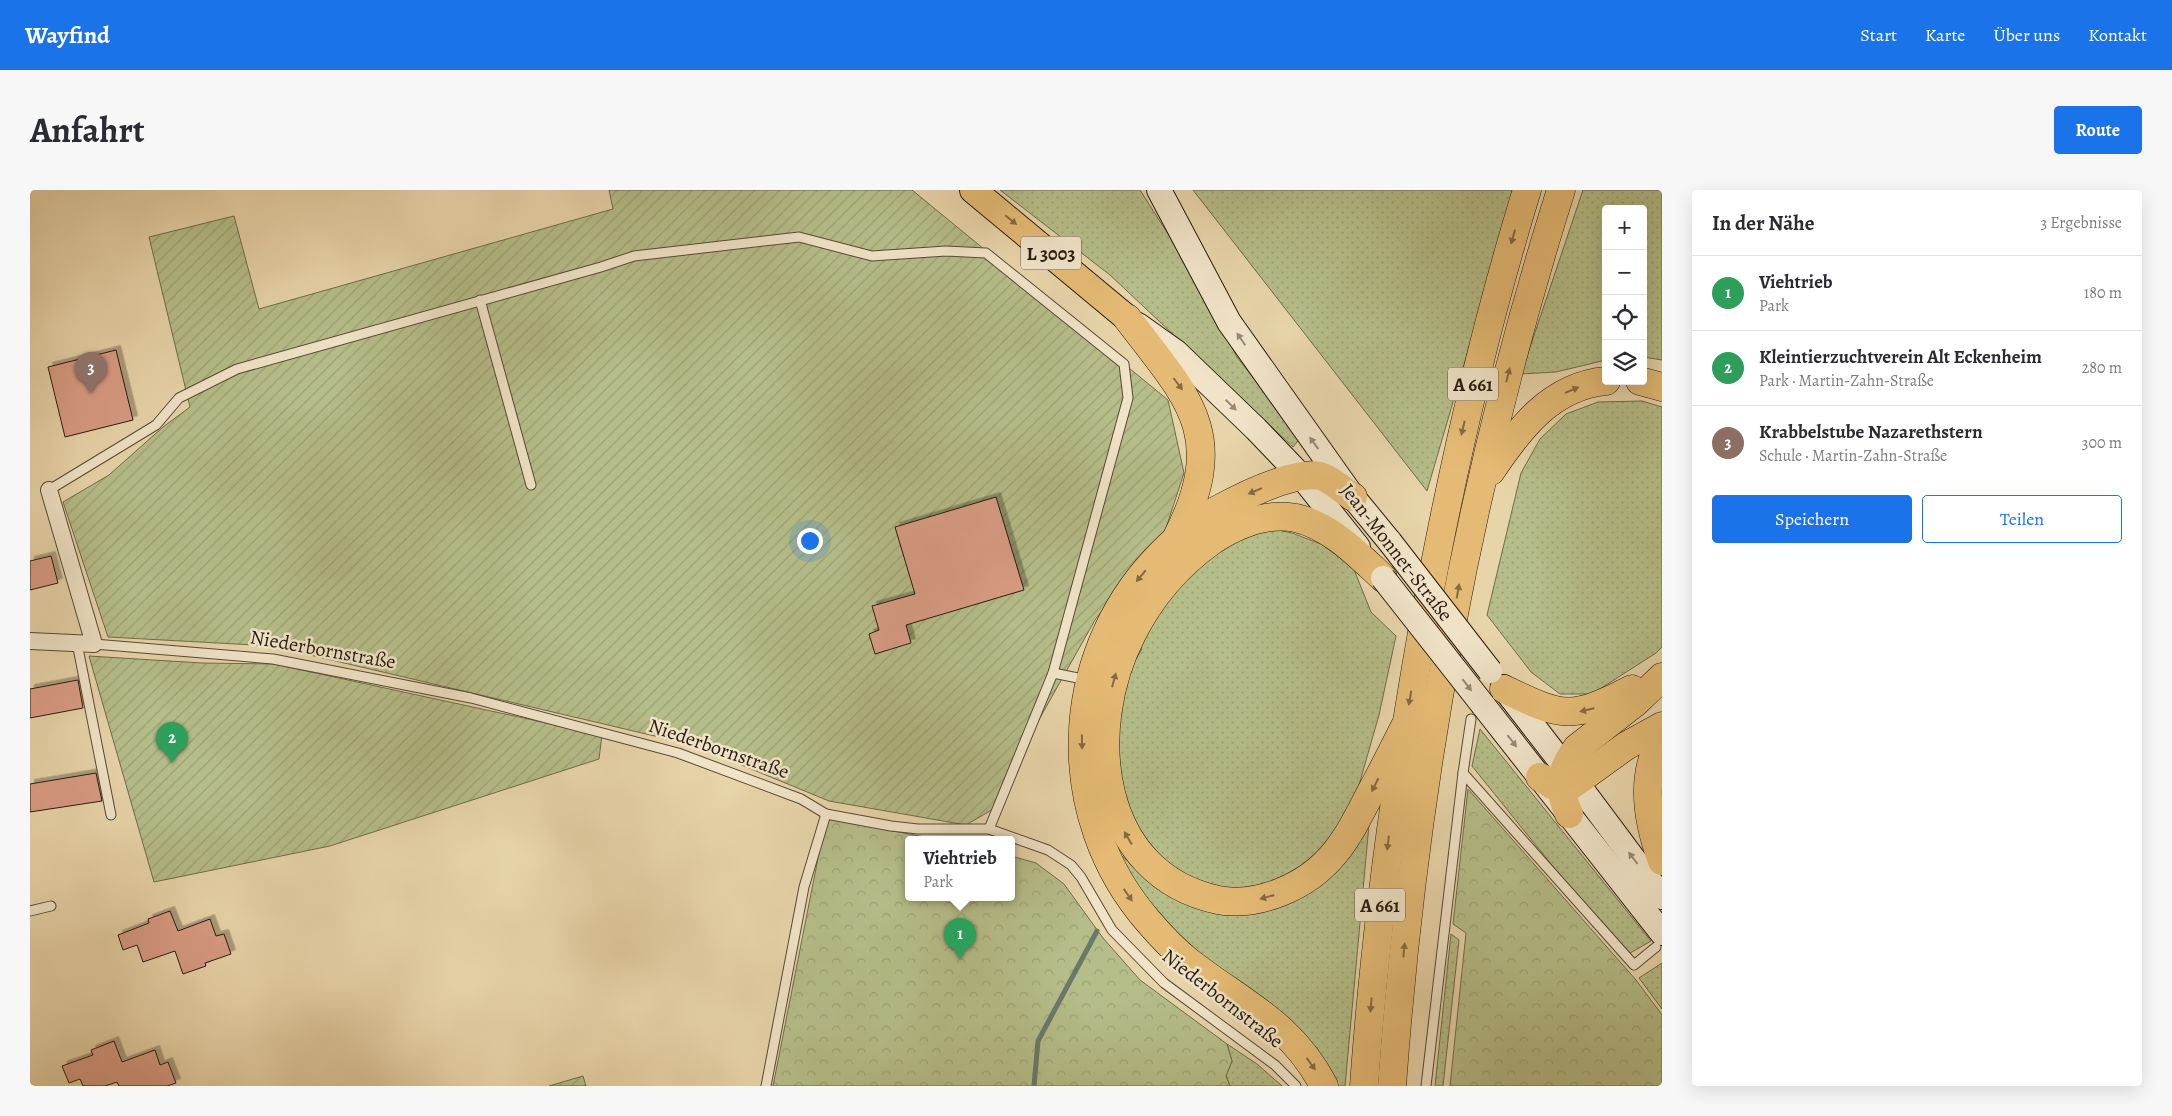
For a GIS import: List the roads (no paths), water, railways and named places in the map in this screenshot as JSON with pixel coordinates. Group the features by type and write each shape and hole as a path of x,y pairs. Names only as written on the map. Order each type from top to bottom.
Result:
{"highway":[{"name":"A 661","path":"1364,1086 1380,906 1405,726 1433,572 1464,427 1491,314 1527,190"},
{"name":"A 661","path":"1392,1086 1408,910 1419,824 1450,639 1480,487 1523,317 1561,190"},
{"path":"1127,318 1183,392 1194,414 1201,459 1200,478 1195,497 1175,540"},
{"path":"1480,487 1514,437 1541,408 1574,389 1602,382"},
{"path":"1647,383 1662,387"},
{"path":"1324,1086 1308,1059 1283,1030 1255,1007 1190,962 1147,920 1116,876 1101,843 1091,812 1085,775 1082,737 1089,680 1100,646 1116,613 1137,580 1175,540 1205,516 1236,500 1262,488 1302,477 1320,476 1353,497"},
{"path":"1383,578 1344,543 1323,529 1295,518 1276,517 1245,522 1226,532 1189,560 1162,587 1150,603 1131,635 1117,671 1108,706 1106,750 1107,773 1117,817 1138,854 1151,868 1180,888 1202,896 1239,902 1272,896 1296,886 1312,876 1336,853 1356,822 1405,726"},
{"path":"1487,696 1545,709 1574,712 1596,708 1662,675"},
{"path":"1568,814 1563,800 1561,778 1577,748 1636,702 1662,675"},
{"path":"1561,778 1662,726"},
{"path":"1662,739 1654,757 1648,788 1651,824 1662,861"}],"main road":[{"name":"L 3003","path":"973,190 1059,259 1127,318 1176,352 1256,429 1302,477 1383,578"},
{"name":"Jean-Monnet-Straße","path":"1160,190 1230,322 1353,497 1390,542 1487,696"},
{"name":"Jean-Monnet-Straße","path":"1383,578 1561,778 1662,897"},
{"path":"1568,814 1659,940"}],"street":[{"path":"50,490 94,644"},
{"name":"Niederbornstraße","path":"30,641 94,644"}],"lane":[{"path":"50,490 156,425 179,398 237,369 601,267 634,256 798,237 872,256 946,251 986,253 1124,364 1128,398 1053,673 989,829"},
{"path":"480,300 531,485"},
{"path":"77,643 111,815"},
{"name":"Niederbornstraße","path":"94,644 273,659 471,698 678,753 801,799 826,814 918,829 989,829 1009,836"},
{"path":"1053,673 1078,678"},
{"path":"1426,1086 1462,773 1487,696"},
{"path":"1462,773 1634,965 1659,940"},
{"path":"766,1086 804,887 826,814"},
{"name":"Niederbornstraße","path":"1015,838 1048,850 1071,865 1081,877 1112,930 1164,983 1275,1065 1296,1086"},
{"path":"30,911 51,906"}],"waterway":[{"path":"1034,1086 1038,1041 1097,931"}],"place":[{"name":"Krabbelstube Nazarethstern","path":"91,393"},
{"name":"Kleintierzuchtverein Alt Eckenheim","path":"172,763"},
{"name":"Viehtrieb","path":"960,959"}]}
